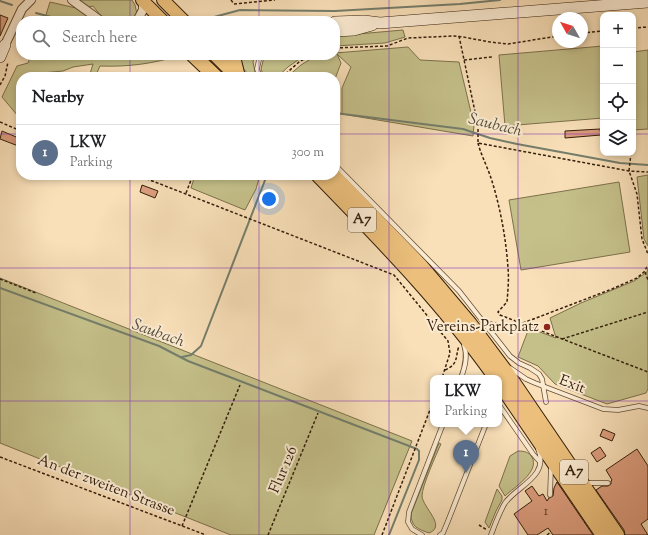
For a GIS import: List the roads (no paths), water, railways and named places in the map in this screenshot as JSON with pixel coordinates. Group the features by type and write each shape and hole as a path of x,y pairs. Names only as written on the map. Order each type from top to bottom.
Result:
{"highway":[{"path":"197,60 211,72"},
{"path":"221,60 233,72"},
{"path":"234,60 237,72"},
{"name":"A7","path":"323,180 406,265 440,304 463,340 493,375"},
{"name":"A7","path":"338,180 433,279 470,324 495,356 617,535"},
{"name":"A7","path":"502,388 521,425 603,535"}],"main road":[{"path":"143,0 158,16"},
{"path":"163,0 177,16"}],"street":[{"path":"19,16 22,10 31,0"},
{"path":"72,0 94,16"},
{"path":"140,16 143,10 143,0"},
{"path":"340,22 380,23 516,12 613,2 648,2"},
{"path":"2,52 16,23"},
{"path":"340,31 354,30 380,23"}],"lane":[{"path":"258,72 257,69 259,60"},
{"path":"340,170 459,292 510,356 519,363 539,374 542,378 546,402"},
{"path":"462,375 466,362 467,351 463,340"},
{"name":"Exit","path":"495,356 521,376 603,409 618,410 639,406 648,408"},
{"path":"502,410 521,425"},
{"path":"422,535 412,529 408,522 409,512 442,427"},
{"path":"440,535 443,533 448,521 485,427"},
{"path":"535,445 546,460 550,495"},
{"path":"491,535 506,503 514,493 535,476 546,460"},
{"path":"582,483 608,483"}],"waterway":[{"path":"218,16 240,10 335,11 460,4 500,0"},
{"path":"0,1 12,5"},
{"path":"36,13 47,16"},
{"name":"Saubach","path":"340,114 463,129 490,138 517,144 620,163 648,165"},
{"name":"Saubach","path":"182,357 191,355 201,346 265,180"},
{"path":"0,288 159,346 188,361 417,449 419,451 419,460 389,535"}],"place":[{"name":"Vereins-Parkplatz","path":"547,327"},
{"name":"LKW","path":"466,473"}]}
